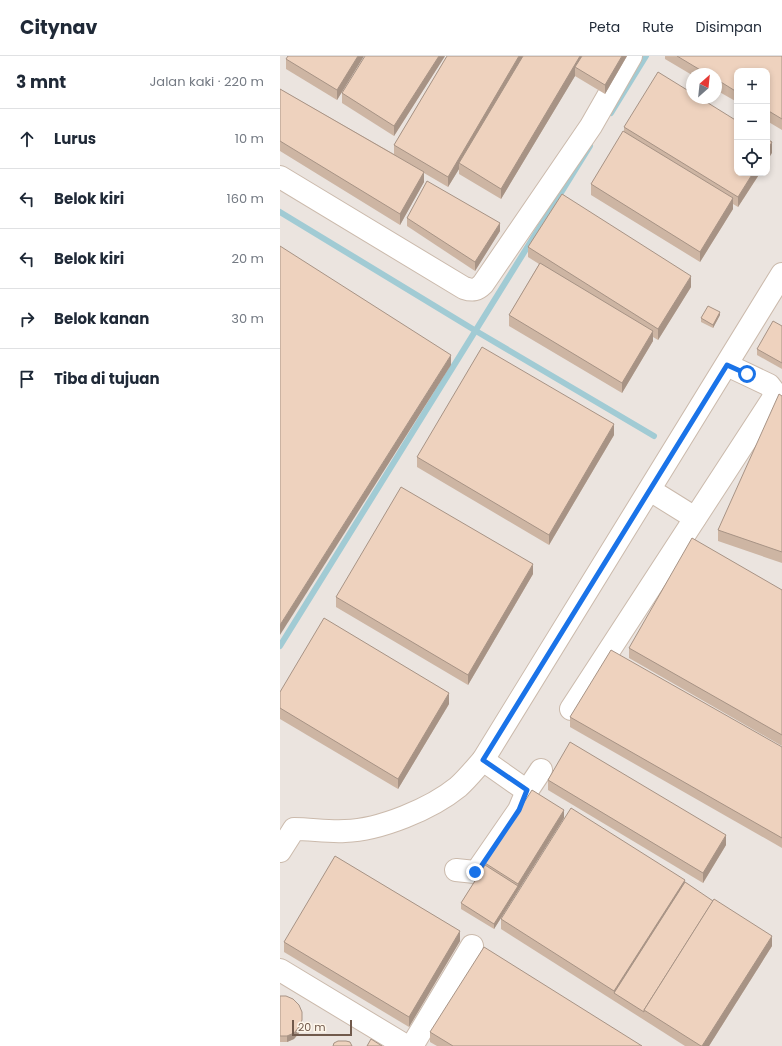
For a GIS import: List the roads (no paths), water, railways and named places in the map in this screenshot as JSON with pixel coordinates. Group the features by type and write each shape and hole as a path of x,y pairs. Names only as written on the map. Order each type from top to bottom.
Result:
{"street":[{"path":"280,177 464,288 477,290 483,284 591,126 631,56"},
{"path":"280,851 287,823 346,831 374,826 406,817 437,801 458,787 483,760 781,278"},
{"path":"571,709 695,518 778,399 769,385 727,365"},
{"path":"650,490 695,518"},
{"path":"483,760 527,790"},
{"path":"456,870 475,872 480,868 519,810 527,790 541,770"},
{"path":"412,1046 472,946"},
{"path":"280,970 406,1046"}],"waterway":[{"path":"611,113 646,56"},
{"path":"280,646 590,146"},
{"path":"280,212 476,331 654,436"}]}
